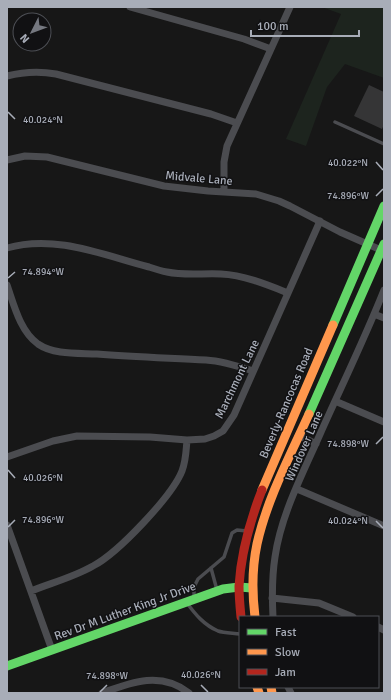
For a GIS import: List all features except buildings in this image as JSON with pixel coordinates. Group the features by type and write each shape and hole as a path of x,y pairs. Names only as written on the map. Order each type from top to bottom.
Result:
{"main road":[{"name":"Beverly-Rancocas Road","path":"241,616 239,587 244,546 254,510 265,481 384,206"},
{"name":"Beverly-Rancocas Road","path":"255,616 252,588 256,552 262,524 383,247"},
{"path":"300,436 298,428 300,420 316,384 317,375 315,365"},
{"name":"Rev Dr M Luther King Jr Drive","path":"7,666 223,589 239,587 252,588"}],"street":[{"path":"130,7 244,39 271,49"},
{"path":"224,192 223,177 225,154 231,137 290,7"},
{"path":"7,76 32,72 56,74 211,114 237,123"},
{"name":"Midvale Lane","path":"7,160 25,156 47,157 164,186 256,194 279,201 367,245 383,247"},
{"name":"Marchmont Lane","path":"7,457 77,436 150,437 187,440 205,439 223,431 234,415 320,221"},
{"path":"7,248 33,243 57,244 81,248 165,272 188,275 234,275 288,293"},
{"path":"7,285 24,329 38,344 47,349 58,352 79,354 207,360 235,365 253,371"},
{"name":"Windover Lane","path":"273,616 272,578 275,555 284,521 316,444 384,290"},
{"path":"374,314 384,318"},
{"path":"335,401 384,422"},
{"path":"300,436 316,444"},
{"path":"30,591 93,567 127,540 157,507 174,485 185,463 187,440"},
{"path":"297,489 384,526"},
{"path":"7,526 52,650"},
{"path":"272,598 320,603 351,616"},
{"path":"102,693 135,682 154,680 180,687 189,693"}],"lane":[{"path":"335,122 384,144"},
{"path":"239,634 218,631 205,623 193,611 190,600 198,579 224,557 232,533 237,530 248,531"},
{"path":"211,568 217,591"}],"shaded area":[{"path":"322,7 384,7 384,78 345,64 327,87 306,146 286,139 341,14"}],"traffic: fast":[{"path":"333,325 384,206"},
{"path":"309,414 384,244"},
{"path":"7,666 223,589 239,587 252,588"}],"traffic: slow":[{"path":"262,490 333,325"},
{"path":"255,616 253,571 255,553 261,527 273,494 309,414"},
{"path":"257,688 259,693"},
{"path":"271,688 272,693"}],"traffic: jam":[{"path":"241,616 239,586 244,549 250,525 262,490"}]}
